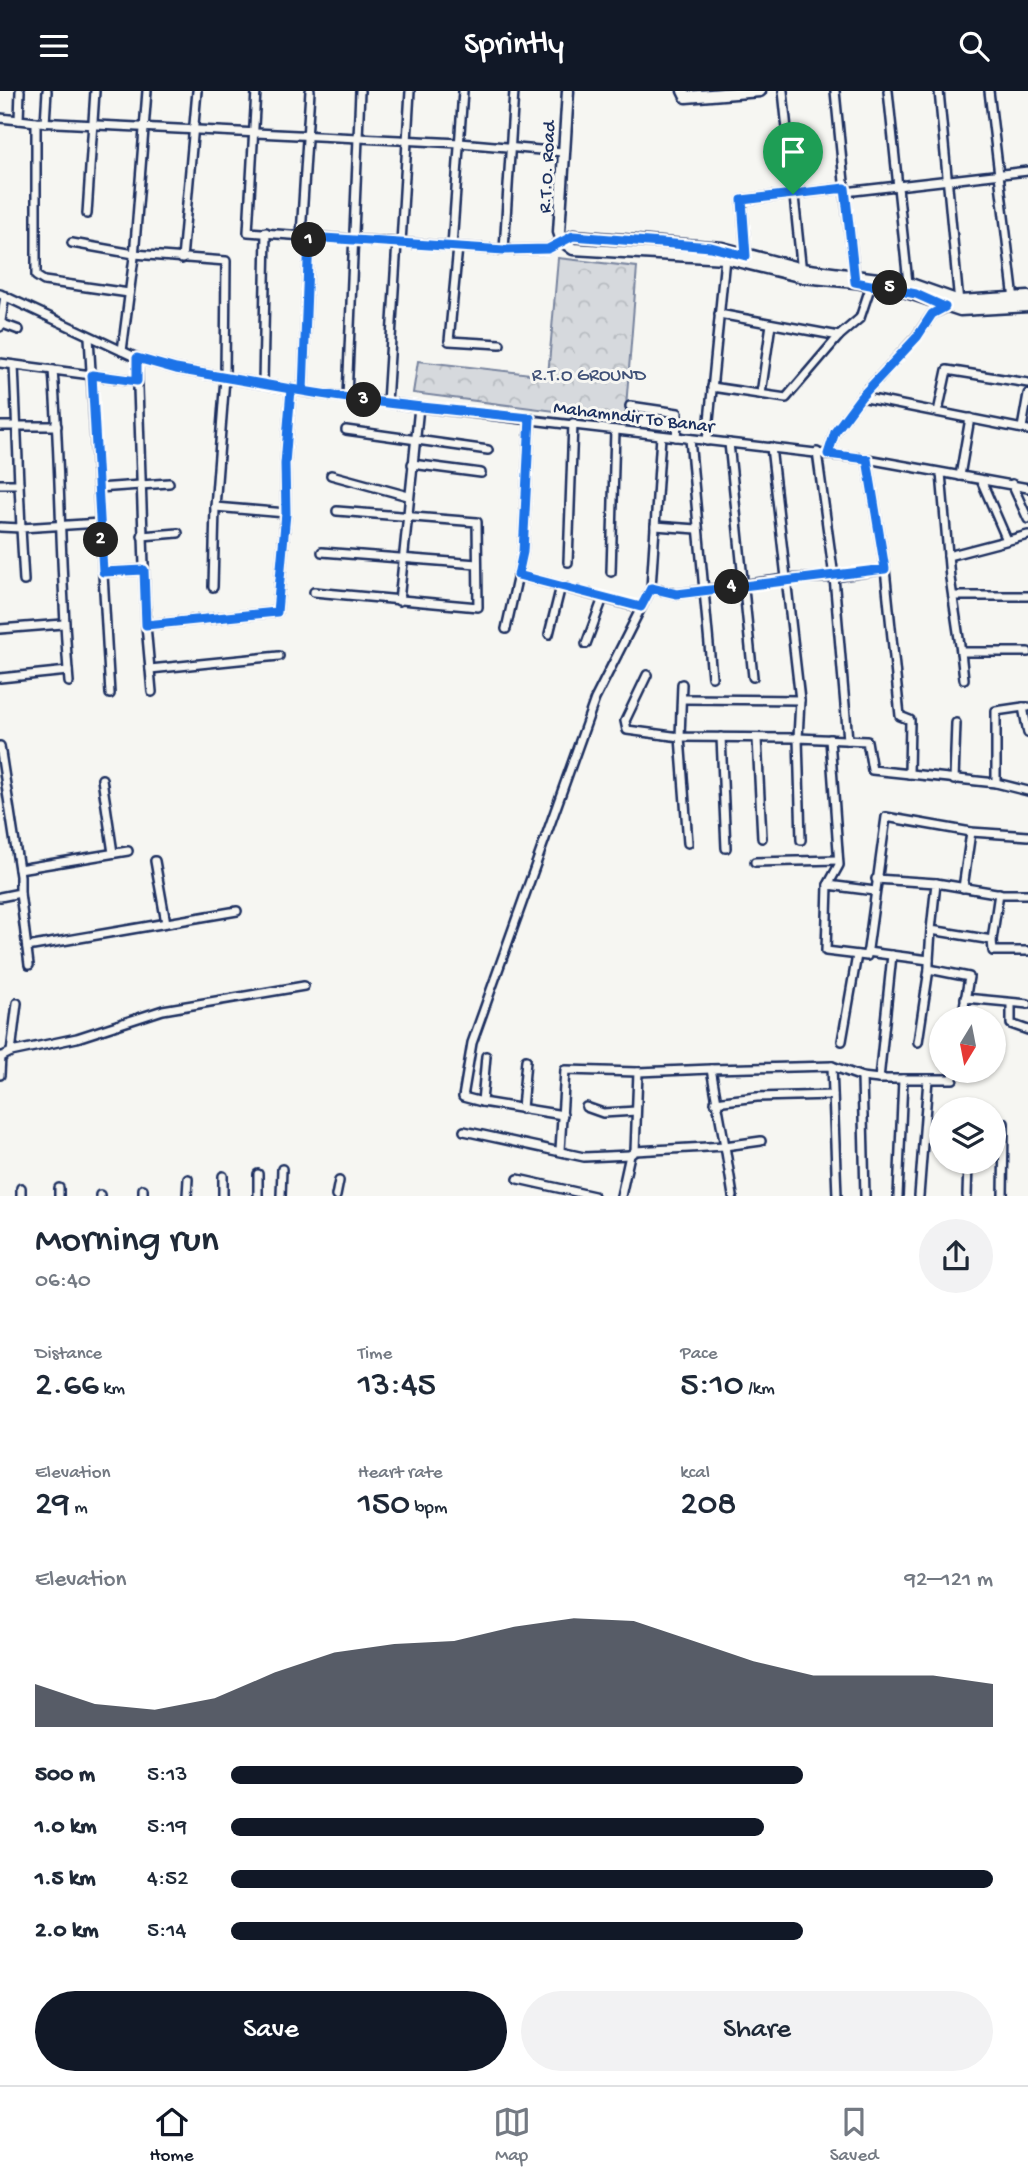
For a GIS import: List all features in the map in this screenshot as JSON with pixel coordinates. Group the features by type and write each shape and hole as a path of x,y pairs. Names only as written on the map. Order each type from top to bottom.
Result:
{"street":[{"path":"19,120 20,91"},
{"path":"45,123 47,91"},
{"path":"87,214 95,91"},
{"path":"122,351 134,254 147,91"},
{"path":"182,258 197,91"},
{"path":"256,91 248,232 504,250 548,249 573,236 711,247 746,261"},
{"path":"303,391 310,91"},
{"path":"347,398 359,91"},
{"path":"387,403 410,91"},
{"path":"463,91 449,341 500,344"},
{"path":"504,250 514,91"},
{"name":"R.T.O. Road","path":"563,242 559,204 568,91"},
{"path":"683,91 686,97 760,91"},
{"path":"783,91 802,273"},
{"path":"835,91 855,278"},
{"path":"888,91 908,283"},
{"path":"939,91 960,306"},
{"path":"989,91 1015,303"},
{"path":"0,118 93,126 460,143 563,152"},
{"path":"36,122 36,276 44,281 129,293"},
{"path":"746,261 742,200 1028,171"},
{"path":"263,384 266,232"},
{"path":"563,242 573,249 725,258 802,273 908,283 960,306"},
{"path":"72,243 134,254 226,261 225,378 215,507 213,587"},
{"path":"707,441 725,258"},
{"path":"855,278 872,285 916,294 945,307"},
{"path":"712,387 786,398 839,336 860,317 872,285"},
{"path":"2,295 0,324 19,330"},
{"name":"Mahamndir To Banar","path":"2,295 137,358 225,378 347,398 817,452 1028,488"},
{"path":"1015,303 1028,297"},
{"path":"828,454 835,432 861,397 917,337 932,314 945,307 1015,303 1028,306"},
{"path":"719,314 839,336"},
{"path":"761,394 771,324"},
{"path":"89,337 110,694"},
{"path":"137,358 142,536 152,692"},
{"path":"0,363 137,381"},
{"path":"14,365 24,581"},
{"path":"53,370 63,624 69,682"},
{"path":"938,412 947,370 1028,383"},
{"path":"146,625 277,612 286,513 285,464 291,389"},
{"path":"861,397 1025,429 1028,394"},
{"path":"630,406 678,413 676,437"},
{"path":"399,601 419,407"},
{"path":"506,629 523,552 530,418"},
{"path":"960,476 970,418"},
{"path":"568,562 573,423"},
{"path":"0,426 57,426"},
{"path":"346,430 488,450"},
{"path":"611,572 615,430"},
{"path":"563,1115 463,1097 472,1043 595,699 651,588 661,436"},
{"path":"690,439 712,677"},
{"path":"729,443 753,677"},
{"path":"771,447 800,700 798,739 801,840"},
{"path":"817,452 834,577 848,740"},
{"path":"867,459 885,569 900,716 910,720 909,774"},
{"path":"412,464 481,473"},
{"path":"941,473 948,555 964,679"},
{"path":"331,475 408,496"},
{"path":"981,479 1007,540"},
{"path":"98,488 169,483"},
{"path":"0,484 19,484"},
{"path":"1012,484 1028,519"},
{"path":"215,507 286,513"},
{"path":"314,592 478,607 477,522 337,510"},
{"path":"0,527 100,523"},
{"path":"655,526 697,529"},
{"path":"142,536 178,533"},
{"path":"948,555 1028,535"},
{"path":"322,552 477,564"},
{"path":"651,588 677,594 885,569"},
{"path":"103,572 144,570"},
{"path":"518,575 641,607"},
{"path":"549,634 561,586"},
{"path":"953,596 1028,596"},
{"path":"586,644 603,598"},
{"path":"0,629 63,624"},
{"path":"961,652 1028,652"},
{"path":"150,669 279,656"},
{"path":"0,678 68,671"},
{"path":"648,675 624,726 632,731 680,737 867,741 872,770 996,783 1028,791"},
{"path":"682,684 680,737 688,843"},
{"path":"682,699 800,700"},
{"path":"996,783 996,711 1025,707 1028,733"},
{"path":"954,780 956,723"},
{"path":"721,737 726,848"},
{"path":"757,738 762,838"},
{"path":"830,739 838,860 828,885 826,951 867,956 886,817 971,832 1028,837"},
{"path":"0,746 3,784 19,869 29,965"},
{"path":"102,779 113,853"},
{"path":"963,888 971,832"},
{"path":"19,869 128,851"},
{"path":"755,862 838,860"},
{"path":"155,861 166,923"},
{"path":"876,879 1028,894"},
{"path":"918,1042 929,969 936,883"},
{"path":"828,885 875,891"},
{"path":"0,897 20,893"},
{"path":"999,893 992,940 993,951 1028,951"},
{"path":"27,947 237,911"},
{"path":"931,930 992,940"},
{"path":"867,952 929,960"},
{"path":"842,1041 857,955"},
{"path":"879,1079 892,955"},
{"path":"929,969 969,977 964,1006"},
{"path":"0,1075 1,1056 11,1052 77,1038 163,1010 304,986"},
{"path":"965,998 1028,1004"},
{"path":"11,1052 17,1003"},
{"path":"1011,1003 1011,1024 1028,1030"},
{"path":"482,1102 485,1056"},
{"path":"522,1108 526,1060"},
{"path":"832,1066 837,1196"},
{"path":"560,1150 565,1070 638,1072 832,1066 862,1077 928,1079 919,1196"},
{"path":"711,1069 733,1196"},
{"path":"621,1196 632,1153 638,1072"},
{"path":"862,1077 865,1196"},
{"path":"898,1196 903,1079"},
{"path":"715,1103 757,1097 833,1095"},
{"path":"586,1107 603,1113 636,1111"},
{"path":"464,1131 584,1157 761,1141"},
{"path":"281,1196 282,1169"},
{"path":"258,1174 258,1196"},
{"path":"967,1196 968,1174"},
{"path":"1003,1174 1003,1196"},
{"path":"223,1176 223,1196"},
{"path":"187,1196 188,1179"},
{"path":"518,1179 594,1196"},
{"path":"336,1196 339,1181"}],"green space":[{"name":"R.T.O GROUND","path":"558,258 637,267 625,420 413,393 418,361 548,376"}],"route":[{"path":"845,188 855,282 916,294 945,307 932,314 917,337 861,397 835,432 828,454 867,459 885,569 677,594 651,588 641,607 518,575 523,552 530,418 419,407 313,393 291,389 285,464 286,513 277,612 146,625 144,570 103,572 92,375 137,381 137,358 176,369 303,391 309,237 504,250 548,249 573,236 711,247 732,250 746,256 742,200 793,194 845,188"}]}
